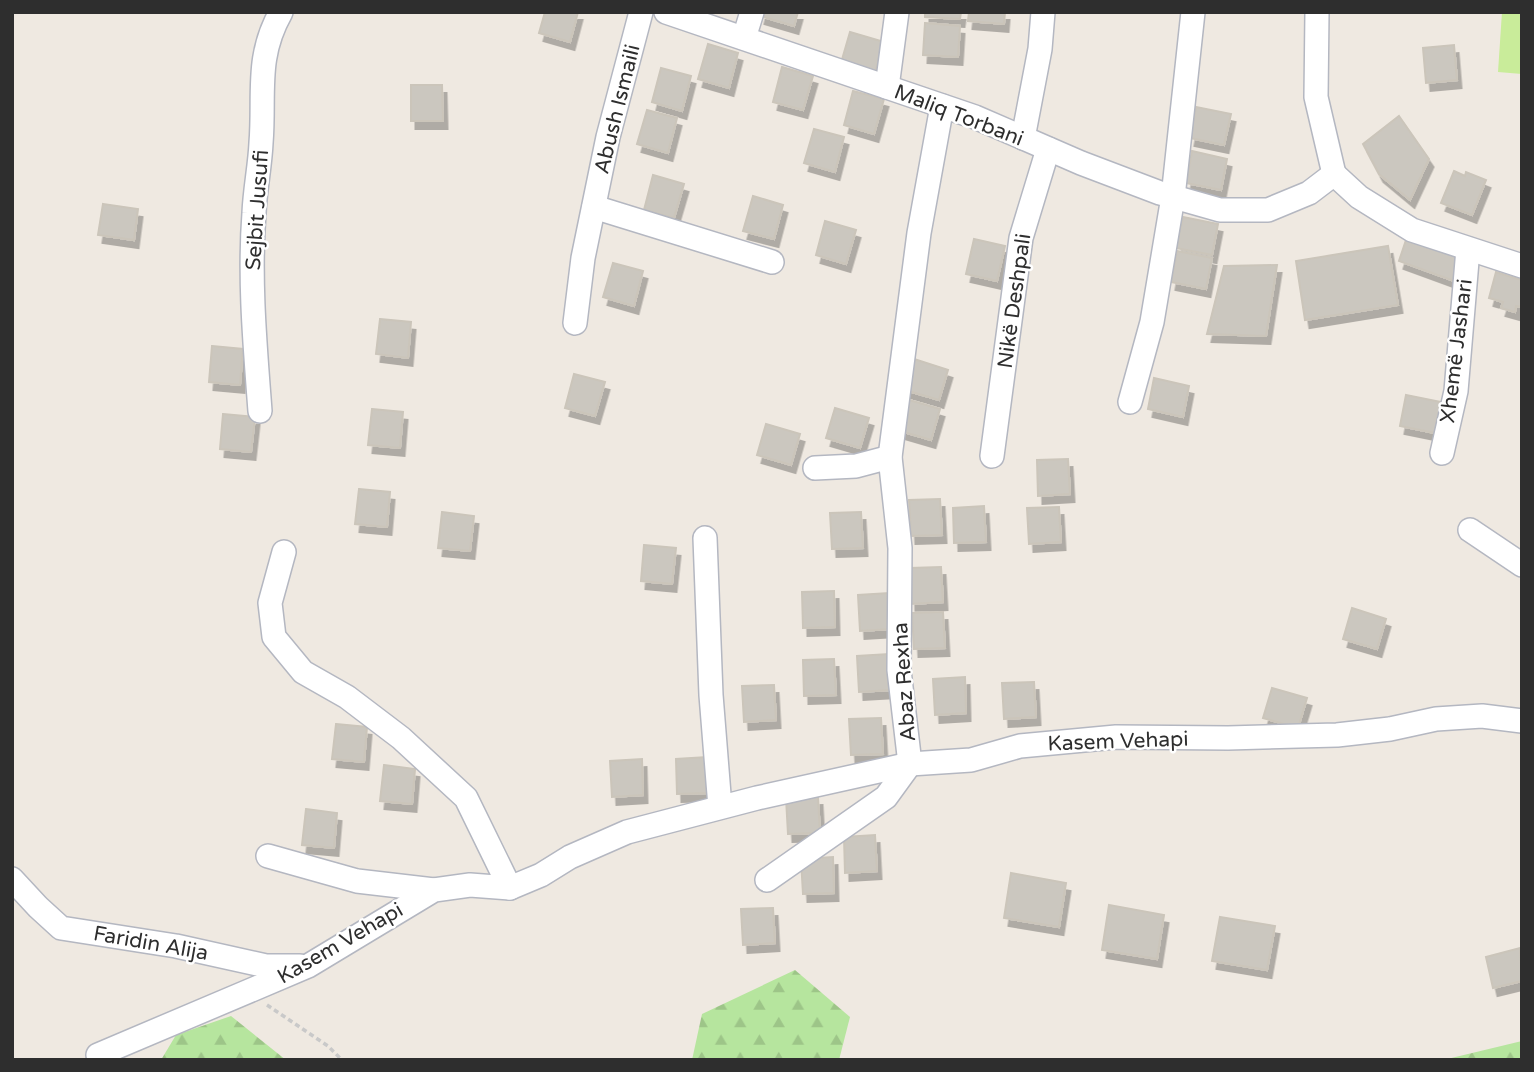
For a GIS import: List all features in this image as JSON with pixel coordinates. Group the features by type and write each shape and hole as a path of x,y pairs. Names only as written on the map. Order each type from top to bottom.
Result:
{"street":[{"name":"Sejbit Jusufi","path":"260,411 252,302 254,213 262,142 262,65 270,31 281,12"},
{"name":"Abush Ismaili","path":"575,323 583,258 608,137 641,12"},
{"name":"Maliq Torbani","path":"666,12 942,106 1172,197 1220,210 1268,210 1309,192 1334,174"},
{"path":"744,38 752,12"},
{"path":"887,87 897,12"},
{"path":"1023,138 1040,49 1043,12"},
{"path":"1130,402 1152,322 1172,197 1193,12"},
{"path":"1317,12 1316,97 1334,174"},
{"name":"Abaz Rexha","path":"767,880 886,797 910,764 900,670 900,548 890,457 919,233 942,106"},
{"name":"Nikë Deshpali","path":"992,456 1021,238 1048,149"},
{"name":"Xhemë Jashari","path":"1334,174 1359,197 1412,230 1522,266"},
{"path":"594,207 772,262"},
{"name":"Xhemë Jashari","path":"1442,453 1456,391 1468,248"},
{"path":"815,468 856,466 890,457"},
{"path":"1470,530 1522,565"},
{"path":"705,538 711,695 720,807"},
{"path":"284,552 270,603 275,637 303,672 347,696 401,738 466,798 510,888"},
{"name":"Kasem Vehapi","path":"98,1055 245,991 278,980 434,890 470,885 510,888 627,832 720,807 910,764 971,760 1020,746 1116,737 1337,735 1391,729 1436,719 1482,716 1522,721"},
{"path":"268,856 357,881 434,890"},
{"name":"Faridin Alija","path":"12,879 61,928 176,946 266,966 308,965"}],"path":[{"path":"245,991 328,1046 342,1060"}],"green space":[{"path":"1502,12 1522,12 1522,74 1498,72"},
{"path":"795,970 850,1017 839,1060 692,1060 702,1014"},
{"path":"231,1016 286,1060 161,1060 176,1035"},
{"path":"1522,1041 1522,1060 1443,1060"}],"building":[{"path":"545,12 578,12 570,42 539,33"},
{"path":"761,12 798,12 794,26 760,16"},
{"path":"925,12 961,12 960,19 925,17"},
{"path":"969,12 1005,12 1004,24 968,21"},
{"path":"925,23 960,26 958,57 923,55"},
{"path":"850,32 884,42 875,73 841,63"},
{"path":"708,44 738,53 729,88 698,79"},
{"path":"1454,45 1457,80 1426,83 1423,48"},
{"path":"782,67 813,76 803,110 773,102"},
{"path":"661,68 691,76 682,111 652,102"},
{"path":"411,85 442,85 443,121 411,121"},
{"path":"853,91 884,99 874,134 844,125"},
{"path":"1196,107 1231,114 1224,145 1190,138"},
{"path":"647,110 677,118 668,153 637,144"},
{"path":"1399,116 1429,159 1410,200 1379,174 1363,144"},
{"path":"814,129 844,137 835,172 804,163"},
{"path":"1192,151 1227,159 1221,190 1186,183"},
{"path":"1454,171 1465,176 1466,172 1486,180 1472,215 1441,203"},
{"path":"653,175 684,184 674,218 644,210"},
{"path":"753,196 783,205 774,239 743,231"},
{"path":"103,204 138,209 134,240 98,235"},
{"path":"1183,217 1218,224 1212,255 1176,248"},
{"path":"825,221 856,230 846,264 816,255"},
{"path":"1407,237 1463,257 1454,281 1399,261"},
{"path":"974,239 1005,246 997,281 966,274"},
{"path":"1388,246 1398,305 1305,320 1296,261"},
{"path":"1177,251 1212,258 1206,289 1171,282"},
{"path":"613,263 643,271 634,306 603,297"},
{"path":"1277,265 1266,336 1207,334 1224,266"},
{"path":"1496,272 1522,280 1522,307 1516,306 1515,312 1501,308 1503,302 1489,298"},
{"path":"380,319 411,322 408,358 376,354"},
{"path":"212,346 243,349 240,385 209,382"},
{"path":"914,359 948,370 939,400 905,390"},
{"path":"574,374 605,382 595,416 565,408"},
{"path":"1154,378 1189,386 1183,417 1148,409"},
{"path":"1406,395 1441,402 1435,433 1400,426"},
{"path":"906,399 940,409 931,440 897,430"},
{"path":"835,408 869,418 860,448 826,438"},
{"path":"372,409 403,412 400,448 368,445"},
{"path":"223,414 255,417 251,452 220,449"},
{"path":"766,424 800,434 791,465 757,455"},
{"path":"1068,459 1070,494 1038,496 1037,460"},
{"path":"359,489 390,492 387,527 355,524"},
{"path":"940,499 942,535 911,536 909,500"},
{"path":"984,506 986,542 954,543 953,508"},
{"path":"1059,507 1061,542 1029,544 1027,508"},
{"path":"442,512 474,516 470,551 438,548"},
{"path":"861,512 863,548 832,549 830,513"},
{"path":"644,545 676,548 672,584 641,581"},
{"path":"941,567 943,602 911,604 910,568"},
{"path":"834,591 835,627 803,628 802,592"},
{"path":"889,593 891,629 860,631 858,595"},
{"path":"1352,608 1386,619 1377,649 1343,639"},
{"path":"943,612 945,648 914,649 912,613"},
{"path":"889,654 891,690 859,692 857,656"},
{"path":"834,659 836,695 804,696 803,660"},
{"path":"965,677 966,713 935,715 933,679"},
{"path":"1034,682 1036,717 1004,719 1002,683"},
{"path":"774,685 776,720 744,722 742,686"},
{"path":"1272,688 1307,698 1298,728 1263,718"},
{"path":"881,718 883,754 851,755 849,719"},
{"path":"336,724 367,727 364,762 332,759"},
{"path":"707,757 709,793 677,794 676,759"},
{"path":"642,759 643,795 612,797 610,761"},
{"path":"384,765 415,769 412,804 380,801"},
{"path":"818,797 820,833 788,834 786,798"},
{"path":"306,809 337,813 334,848 302,845"},
{"path":"875,835 877,871 845,873 844,837"},
{"path":"833,857 834,893 803,894 801,859"},
{"path":"1011,873 1066,883 1059,927 1004,918"},
{"path":"1109,905 1164,915 1157,959 1102,950"},
{"path":"773,908 775,943 743,945 741,909"},
{"path":"1220,917 1275,926 1267,970 1212,961"},
{"path":"1520,948 1522,981 1493,988 1486,957"}]}
